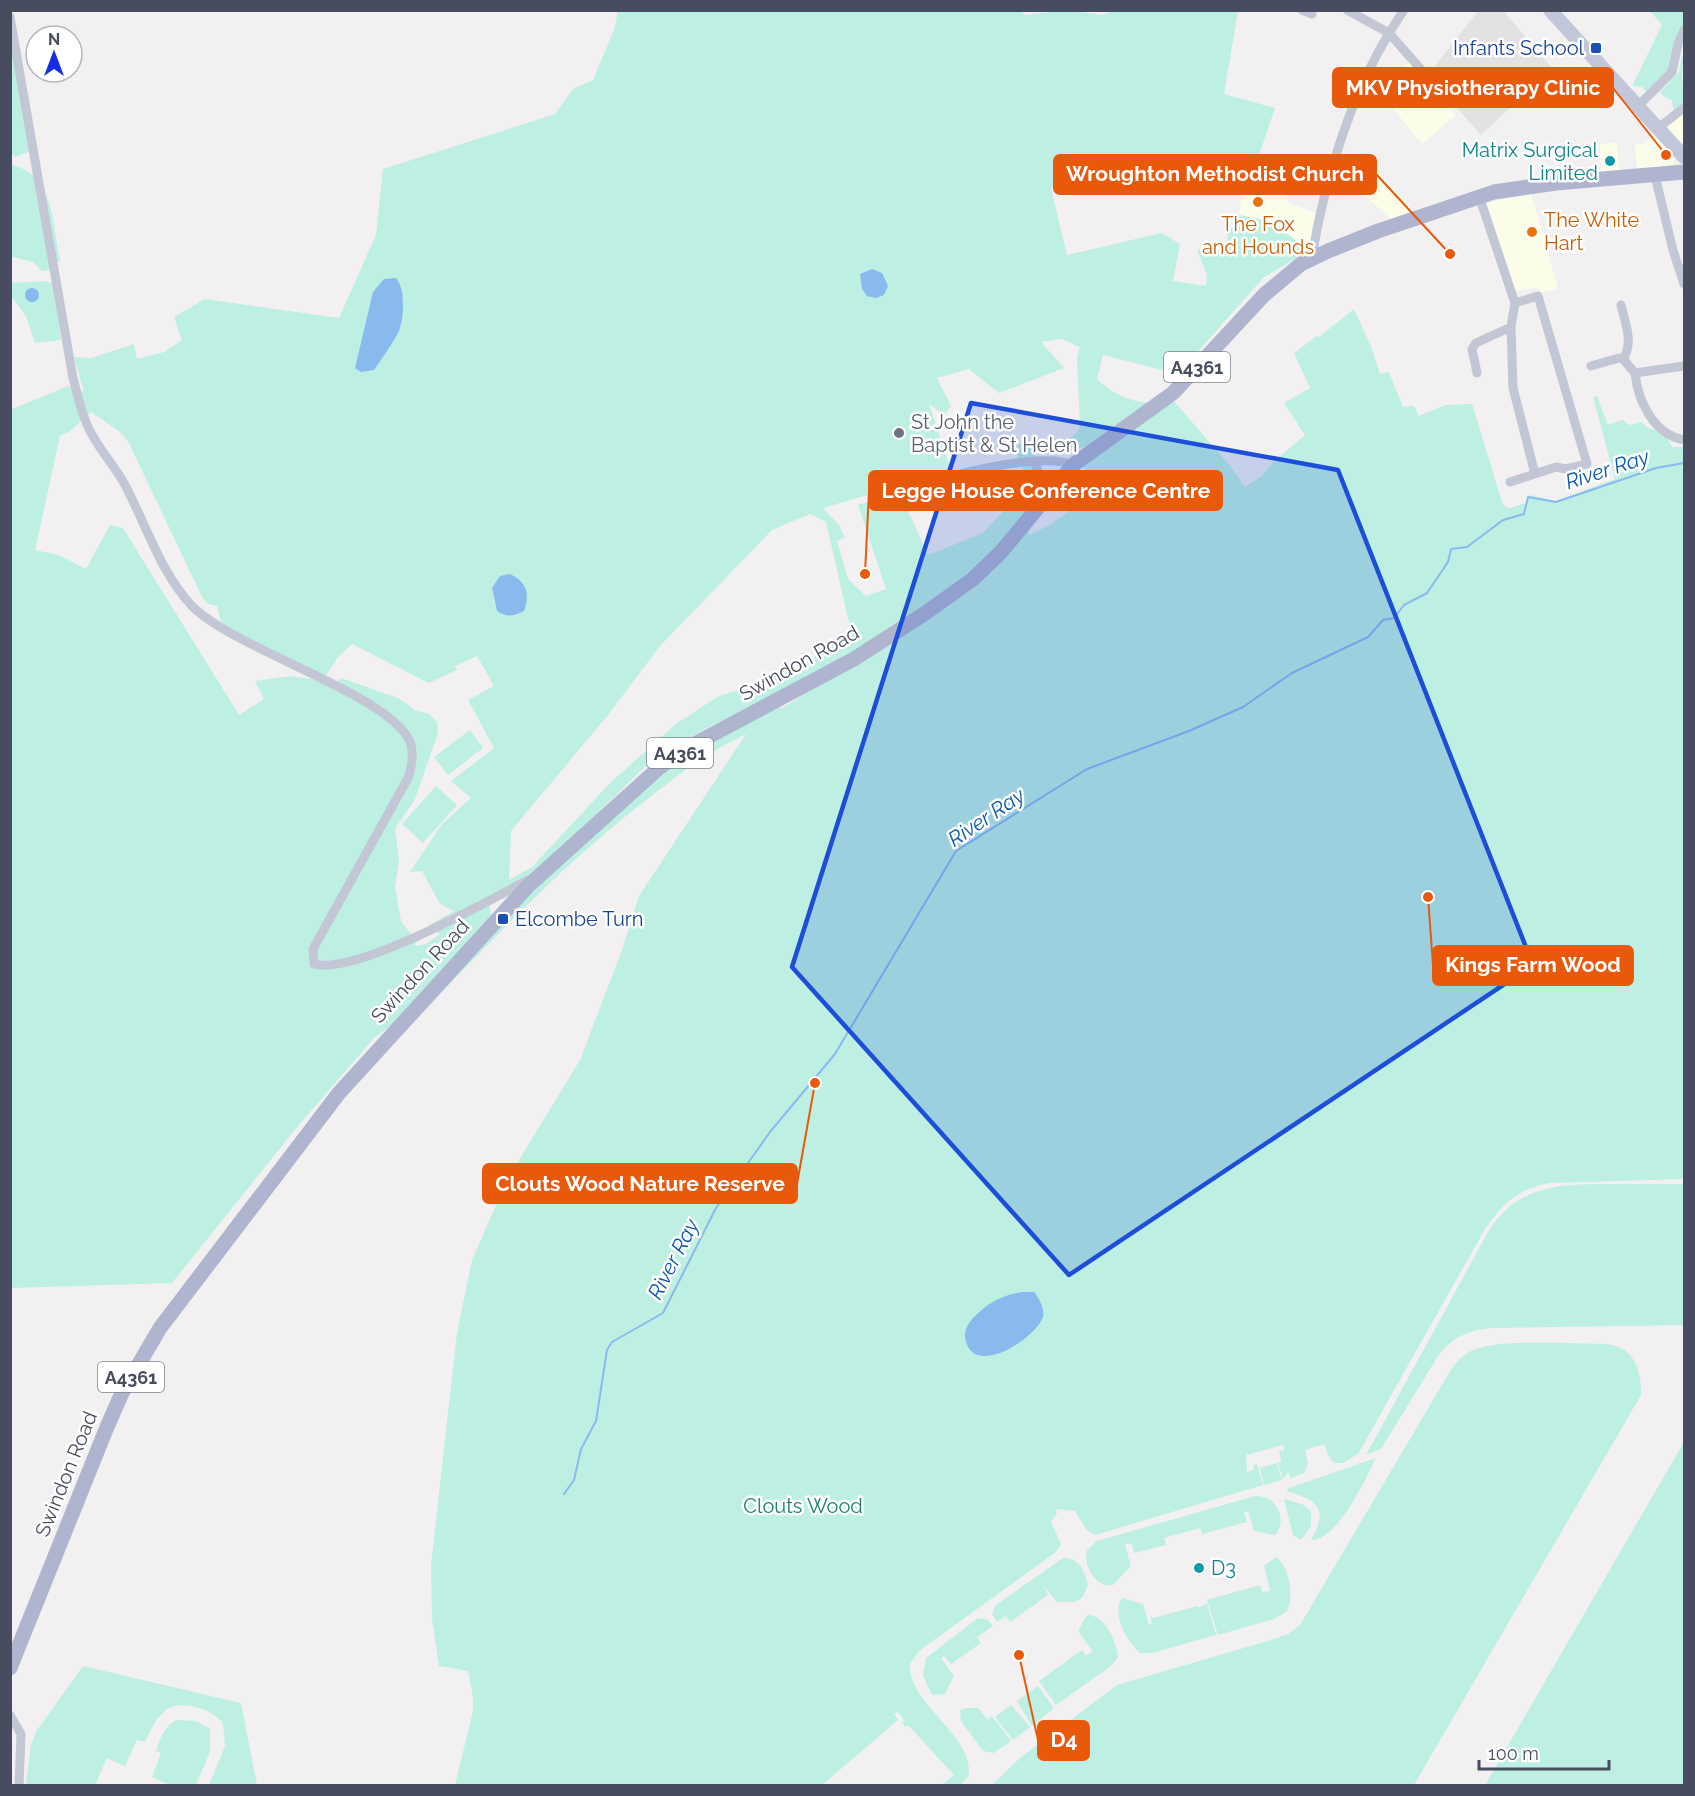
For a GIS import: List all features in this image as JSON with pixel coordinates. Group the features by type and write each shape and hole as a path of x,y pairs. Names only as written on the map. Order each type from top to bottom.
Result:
{"main road":[{"path":"1550,10 1684,157"},
{"name":"A4361","path":"1072,465 1161,404 1276,282 1313,258 1479,196 1532,185 1684,172"},
{"name":"Swindon Road","path":"10,1668 122,1393 160,1328 321,1115 540,874 673,758 854,659 949,597 990,565 1072,465"}],"street":[{"path":"1302,10 1312,14"},
{"path":"1347,10 1389,33 1432,82"},
{"path":"1313,258 1315,240 1341,140 1364,82 1389,33 1404,10"},
{"path":"10,16 73,378 86,423 124,482 162,562 186,598 207,619 230,634 368,704 390,720 410,742 412,762 408,777 313,949 314,964 325,965 356,958 408,941 540,874"},
{"path":"1638,106 1672,72 1678,44 1684,30"},
{"path":"1658,128 1684,108"},
{"path":"1655,176 1673,250 1684,284"},
{"path":"1479,196 1515,303 1511,327 1513,388 1535,474"},
{"path":"1510,482 1556,467 1566,469 1587,464 1538,296 1515,303"},
{"path":"1621,305 1629,346 1623,359"},
{"path":"1477,373 1472,349 1476,343 1511,327"},
{"path":"1591,366 1623,359"},
{"path":"1623,359 1635,373 1638,396 1650,418 1675,437 1684,440"},
{"path":"1635,373 1684,366"},
{"path":"932,483 977,471 1034,461 1062,460 1072,465"},
{"path":"1034,461 1047,493"},
{"path":"488,901 500,916"},
{"path":"10,1715 21,1734 19,1785"}],"highlighted area":[{"path":"971,403 1338,470 1533,965 1069,1275 792,967"}],"shaded area":[{"path":"1478,11 1507,11 1505,13 1552,68 1481,135 1428,75"},
{"path":"1410,62 1456,115 1422,144 1377,89"},
{"path":"1684,112 1684,141 1682,143 1667,125"},
{"path":"1654,134 1674,156 1675,161 1668,168 1637,171 1635,145 1643,144"},
{"path":"1617,143 1619,171 1601,172 1600,144"},
{"path":"1252,160 1290,173 1287,181 1287,203 1317,213 1313,239 1307,250 1274,222 1239,215 1244,182"},
{"path":"1370,166 1376,172 1378,171 1413,211 1391,219 1351,183"},
{"path":"1531,192 1558,289 1541,293 1538,287 1515,291 1484,204"}],"green space":[{"name":"Clouts Wood","path":"1021,10 1024,15 1066,10 1103,15 1113,10 1238,11 1224,94 1275,108 1257,161 1251,160 1244,182 1206,178 1199,181 1197,167 1157,175 1099,174 1051,188 1067,255 1162,233 1180,244 1173,281 1206,286 1207,275 1197,249 1224,250 1229,247 1227,234 1229,228 1237,227 1239,215 1274,222 1308,251 1263,278 1178,374 1103,355 1097,379 1121,396 1148,403 1087,447 1035,454 1033,470 1041,494 1030,525 1029,535 1050,525 1092,494 1083,463 1173,400 1231,467 1245,487 1263,475 1274,461 1305,435 1284,403 1310,388 1294,353 1317,336 1319,337 1354,309 1372,349 1380,374 1389,372 1403,407 1414,406 1419,416 1446,405 1472,404 1503,505 1509,508 1527,503 1529,495 1556,501 1615,479 1593,397 1597,396 1608,425 1622,420 1630,425 1642,422 1647,427 1665,434 1672,447 1684,447 1684,1179 1550,1183 1539,1185 1512,1198 1485,1229 1358,1454 1343,1463 1335,1463 1330,1459 1324,1444 1305,1450 1308,1463 1304,1473 1291,1478 1288,1472 1283,1479 1278,1463 1281,1462 1279,1450 1284,1452 1283,1445 1246,1455 1247,1472 1253,1470 1254,1465 1257,1464 1263,1485 1095,1535 1086,1529 1075,1511 1055,1509 1057,1513 1051,1522 1061,1544 1056,1552 920,1650 910,1664 912,1678 919,1693 963,1748 968,1763 968,1777 960,1785 942,1785 954,1775 908,1725 905,1727 902,1723 905,1721 898,1712 894,1714 898,1720 822,1785 455,1785 473,1711 473,1697 468,1671 439,1666 432,1619 431,1565 457,1333 472,1260 508,1178 580,1060 622,950 639,896 746,734 691,766 609,830 517,915 402,1035 400,1030 595,826 694,750 779,706 781,709 970,590 966,579 863,646 776,696 705,729 653,759 521,888 489,906 493,918 396,1022 374,1038 298,1126 172,1283 11,1288 10,410 68,386 84,392 74,357 91,358 134,344 137,359 164,352 182,340 174,317 205,299 339,318 376,235 383,169 555,114 573,89 593,80 614,30 618,11","holes":["1061,339 1080,347 1077,357 1080,427 1066,440 1037,440 1020,444 1015,450 1028,482 1027,494 1009,505 983,533 928,555 900,493 858,505 886,589 866,596 848,579 837,541 845,538 839,525 823,508 951,470 929,404 944,415 951,406 937,378 969,369 999,393 1064,368 1041,342","91,412 120,432 128,441 202,597 208,604 217,606 221,621 230,635 323,680 338,657 352,644 429,683 457,670 455,666 477,656 494,686 468,700 494,748 451,781 471,798 442,824 410,872 422,871 440,904 454,911 429,925 440,934 426,944 415,946 416,941 401,921 395,887 399,860 395,829 415,799 438,733 437,722 429,714 415,710 398,698 341,678 336,683 291,676 255,681 264,699 239,715 123,528 110,525 86,569 59,555 35,550 60,436 70,431","810,514 826,522 850,627 841,640 796,669 717,697 676,724 611,782 532,867 509,880 511,831 608,715 660,646 772,530","492,588 515,616 495,605"]},
{"path":"1650,11 1684,11 1684,24 1670,58 1673,59 1668,74 1647,92 1642,87 1632,86 1662,25"},
{"path":"10,35 30,151 16,157 10,153"},
{"path":"1682,56 1684,56 1682,71 1684,106 1674,113 1672,100 1660,92 1679,72"},
{"path":"11,165 25,170 36,178 44,189 53,217 60,261 51,264 52,270 42,271 33,262 13,257 11,259"},
{"path":"46,281 54,285 61,340 35,343 26,316 11,296 10,283"},
{"path":"470,730 483,748 448,775 434,757"},
{"path":"436,786 457,805 423,843 402,824"},
{"path":"1684,1184 1684,1325 1492,1328 1468,1333 1455,1339 1443,1349 1381,1449 1366,1455 1488,1232 1502,1213 1518,1200 1555,1187"},
{"path":"1498,1344 1606,1344 1623,1349 1630,1355 1638,1369 1641,1395 1414,1785 992,1785 1020,1758 1117,1685 1271,1640 1288,1634 1300,1625 1448,1374 1467,1353"},
{"path":"1684,1442 1684,1785 1485,1785"},
{"path":"1376,1458 1358,1494 1341,1520 1321,1537 1311,1540 1319,1521 1317,1507 1306,1498 1286,1491"},
{"path":"1277,1463 1282,1480 1264,1485 1260,1468"},
{"path":"1255,1496 1269,1499 1278,1509 1281,1522 1275,1535 1254,1531 1248,1511 1244,1513 1247,1522 1202,1534 1200,1528 1164,1538 1166,1545 1134,1553 1132,1544 1125,1544 1131,1566 1113,1585 1101,1583 1089,1568 1087,1550 1097,1541"},
{"path":"1284,1499 1302,1504 1311,1511 1311,1526 1301,1540 1293,1535"},
{"path":"1276,1557 1285,1568 1289,1582 1290,1598 1287,1611 1274,1619 1218,1635 1207,1600 1260,1585 1262,1592 1270,1591 1264,1566"},
{"path":"1063,1558 1073,1560 1083,1570 1088,1584 1083,1597 1075,1602 1057,1602 1044,1586 1048,1595 1010,1622 1006,1616 997,1622 992,1614 996,1605"},
{"path":"1122,1598 1143,1604 1149,1625 1152,1623 1150,1616 1153,1618 1198,1606 1199,1608 1207,1603 1216,1635 1152,1653 1140,1653 1130,1642 1119,1620 1118,1612"},
{"path":"1087,1615 1099,1619 1104,1624 1112,1636 1118,1657 1111,1666 1056,1705 1039,1681 1082,1650 1086,1655 1093,1652 1078,1631"},
{"path":"978,1618 988,1620 993,1626 977,1637 981,1643 951,1664 944,1656 941,1658 954,1676 945,1694 932,1695 923,1676 926,1658"},
{"path":"83,1666 241,1703 257,1785 209,1785 225,1746 223,1724 204,1710 179,1705 161,1714 145,1742 137,1740 125,1766 107,1758 95,1785 26,1785 31,1745 37,1730"},
{"path":"1038,1686 1053,1707 1032,1726 1017,1701"},
{"path":"1011,1705 1030,1727 1013,1740 995,1717"},
{"path":"978,1708 990,1723 988,1718 992,1716 1011,1741 994,1753 983,1751 961,1721 960,1710"},
{"path":"177,1720 196,1721 210,1729 210,1752 196,1785 170,1785 152,1777 161,1753 156,1751 161,1737 166,1729"}],"water":[{"path":"872,269 882,273 888,286 884,295 876,298 867,296 862,289 860,274"},
{"path":"396,278 403,297 400,328 374,370 361,372 355,368 373,292 384,279"},
{"path":"29,288 35,288 39,295 35,302 29,302 25,298 25,292"},
{"path":"510,574 516,577 526,589 527,599 524,611 510,616 497,611 492,588 500,576"},
{"path":"1022,1292 1034,1292 1040,1300 1043,1317 1038,1326 1006,1350 993,1355 981,1356 972,1352 965,1335 972,1320 995,1300"}],"waterway":[{"name":"River Ray","path":"564,1494 574,1480 581,1449 596,1421 607,1350 612,1342 663,1313 716,1208 770,1132 835,1054 956,851 1087,769 1189,731 1243,707 1292,673 1368,637 1383,620 1394,618 1404,605 1427,593 1448,562 1451,549 1467,547 1503,520 1524,514 1528,497 1556,502 1656,468 1684,463"}],"place":[{"name":"Infants School","path":"1596,48"},
{"name":"MKV Physiotherapy Clinic","path":"1666,155"},
{"name":"Matrix Surgical Limited","path":"1610,161"},
{"name":"The Fox and Hounds","path":"1258,202"},
{"name":"The White Hart","path":"1532,232"},
{"name":"Wroughton Methodist Church","path":"1450,254"},
{"name":"St John the Baptist & St Helen","path":"899,433"},
{"name":"Legge House Conference Centre","path":"865,574"},
{"name":"Kings Farm Wood","path":"1428,897"},
{"name":"Elcombe Turn","path":"503,919"},
{"name":"Clouts Wood Nature Reserve","path":"815,1083"},
{"name":"D3","path":"1199,1568"},
{"name":"D4","path":"1019,1655"}]}
